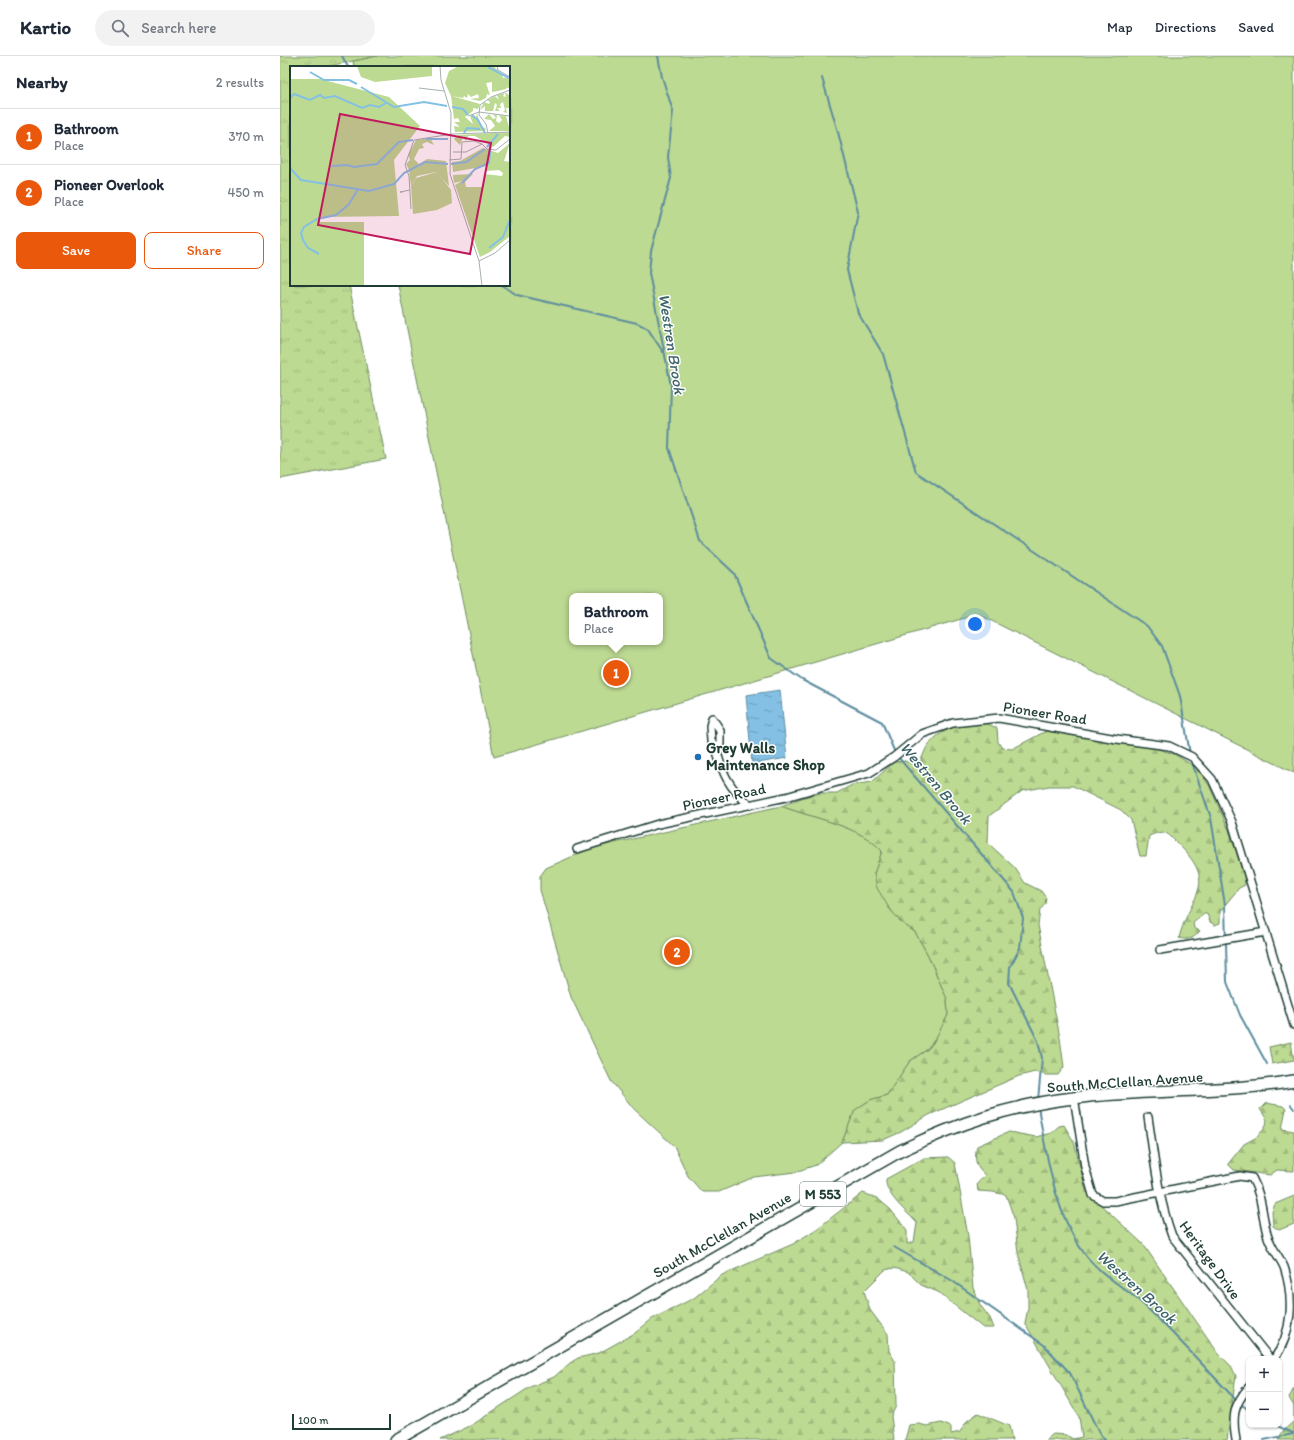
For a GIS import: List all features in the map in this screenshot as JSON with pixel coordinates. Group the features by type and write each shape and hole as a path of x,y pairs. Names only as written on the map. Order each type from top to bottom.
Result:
{"main road":[{"name":"South McClellan Avenue","path":"396,1440 900,1151 957,1125 999,1111 1074,1097 1229,1090 1294,1081"}],"street":[{"name":"Pioneer Road","path":"577,849 658,824 786,797 869,773 922,734 953,723 999,718 1117,739 1169,746 1192,757 1212,779 1232,822 1294,1025"},
{"path":"716,746 720,766 729,784 750,805"},
{"path":"1160,950 1266,932"},
{"path":"1074,1097 1085,1167 1093,1195 1103,1201 1115,1201 1240,1176 1252,1178 1258,1189 1267,1236 1284,1268 1289,1288 1290,1311 1288,1333 1276,1356"},
{"name":"Heritage Drive","path":"1148,1117 1159,1192 1164,1215 1172,1236 1268,1356"},
{"path":"1236,1440 1233,1413 1237,1403 1246,1391"}],"green space":[{"path":"280,56 377,56 329,66 290,66 290,286 349,286 386,459 280,479"},
{"path":"377,56 1294,56 1294,773 978,614 494,757 398,286 510,286 510,66 354,66 353,61"},
{"path":"967,723 988,724 997,728 998,742 1002,748 1012,749 1046,731 1148,746 1174,754 1197,768 1209,785 1229,830 1244,876 1245,885 1239,888 1220,911 1220,923 1215,925 1210,922 1207,914 1204,914 1193,923 1194,928 1200,931 1198,933 1188,939 1179,938 1184,923 1195,900 1200,880 1191,858 1168,834 1162,832 1149,836 1146,856 1140,856 1131,820 1121,810 1073,786 1049,786 1022,791 989,816 988,843 1015,868 1025,883 1041,891 1046,898 1045,904 1040,910 1038,925 1060,1038 1064,1067 1058,1075 1046,1075 1035,1072 1019,1076 929,1115 901,1132 883,1140 842,1142 855,1110 870,1100 887,1095 910,1061 928,1049 933,1043 948,1015 947,999 928,955 915,932 902,923 889,908 877,888 874,874 882,851 873,842 849,829 781,806 804,797 821,793 837,793 852,785 872,782 894,762 905,761 917,766 921,761 927,747 937,736 951,728"},
{"path":"781,806 849,829 873,842 882,851 874,874 889,908 902,923 915,932 928,955 947,999 948,1015 941,1030 928,1049 910,1061 887,1095 870,1100 855,1110 842,1142 816,1165 795,1172 754,1177 719,1192 702,1192 688,1176 674,1146 634,1109 611,1081 571,997 540,890 540,876 546,868 592,848"},
{"path":"1291,1042 1294,1060 1272,1064 1269,1047"},
{"path":"1266,1103 1283,1106 1286,1109 1282,1129 1294,1131 1294,1171 1277,1170 1270,1175 1234,1170 1228,1164 1244,1144 1257,1137 1266,1125 1267,1120 1260,1109"},
{"path":"1064,1125 1074,1142 1086,1191 1143,1244 1218,1353 1231,1366 1236,1376 1227,1440 1046,1440 1053,1434 1066,1435 1073,1439 1082,1437 1079,1417 1025,1323 1028,1308 1028,1290 1018,1253 1014,1218 1006,1195 978,1191 977,1184 985,1175 977,1165 976,1154 977,1146 1009,1132 1036,1137 1051,1133 1059,1126"},
{"path":"948,1157 955,1163 968,1236 973,1288 980,1305 990,1318 994,1328 983,1328 938,1292 921,1285 908,1272 894,1268 885,1270 864,1291 870,1310 888,1334 889,1351 895,1361 896,1406 891,1416 894,1440 440,1440 472,1425 530,1387 554,1377 578,1358 599,1353 635,1333 652,1319 694,1298 722,1275 793,1244 818,1228 863,1193 877,1198 890,1209 907,1230 907,1244 914,1242 917,1223 893,1197 886,1185 886,1179 924,1158"},
{"path":"1294,1196 1294,1224 1279,1230 1273,1226 1272,1212 1275,1204"},
{"path":"1294,1388 1294,1406 1289,1398"},
{"path":"978,1413 1009,1426 1012,1440 905,1440 909,1425 919,1424 927,1426 941,1423 951,1427 951,1434 960,1432 967,1421"},
{"path":"1294,1421 1294,1440 1278,1440 1283,1431"}],"water":[{"path":"780,690 787,758 752,764 746,695"}],"waterway":[{"path":"342,56 347,66"},
{"name":"Westren Brook","path":"658,56 662,77 673,111 668,157 671,178 651,251 649,273 671,386 669,448 700,541 734,573 771,658 802,680 882,722 895,753"},
{"path":"822,78 838,132 858,212 847,270 858,313 883,354 916,472 1147,626 1162,646 1180,696 1190,754"},
{"path":"504,286 517,295 637,323 648,329 663,352"},
{"name":"Westren Brook","path":"898,757 1014,892 1023,918 1020,948 1010,967 1009,983 1038,1041 1042,1058 1038,1100"},
{"path":"1191,760 1211,818 1225,905 1227,982 1240,1015 1267,1064"},
{"path":"1291,1105 1294,1109"},
{"name":"Westren Brook","path":"1038,1107 1053,1183 1065,1220 1084,1253 1097,1268 1137,1298 1156,1316 1237,1401"},
{"path":"894,1247 951,1280 1044,1345 1070,1373 1099,1433 1105,1440"},
{"name":"Westren Brook","path":"1242,1405 1246,1408"},
{"name":"Westren Brook","path":"1282,1428 1293,1433"},
{"path":"1264,1440 1293,1434"}],"place":[{"name":"Bathroom","path":"616,673"},
{"name":"Grey Walls Maintenance Shop","path":"698,757"},
{"name":"Pioneer Overlook","path":"677,952"}]}
